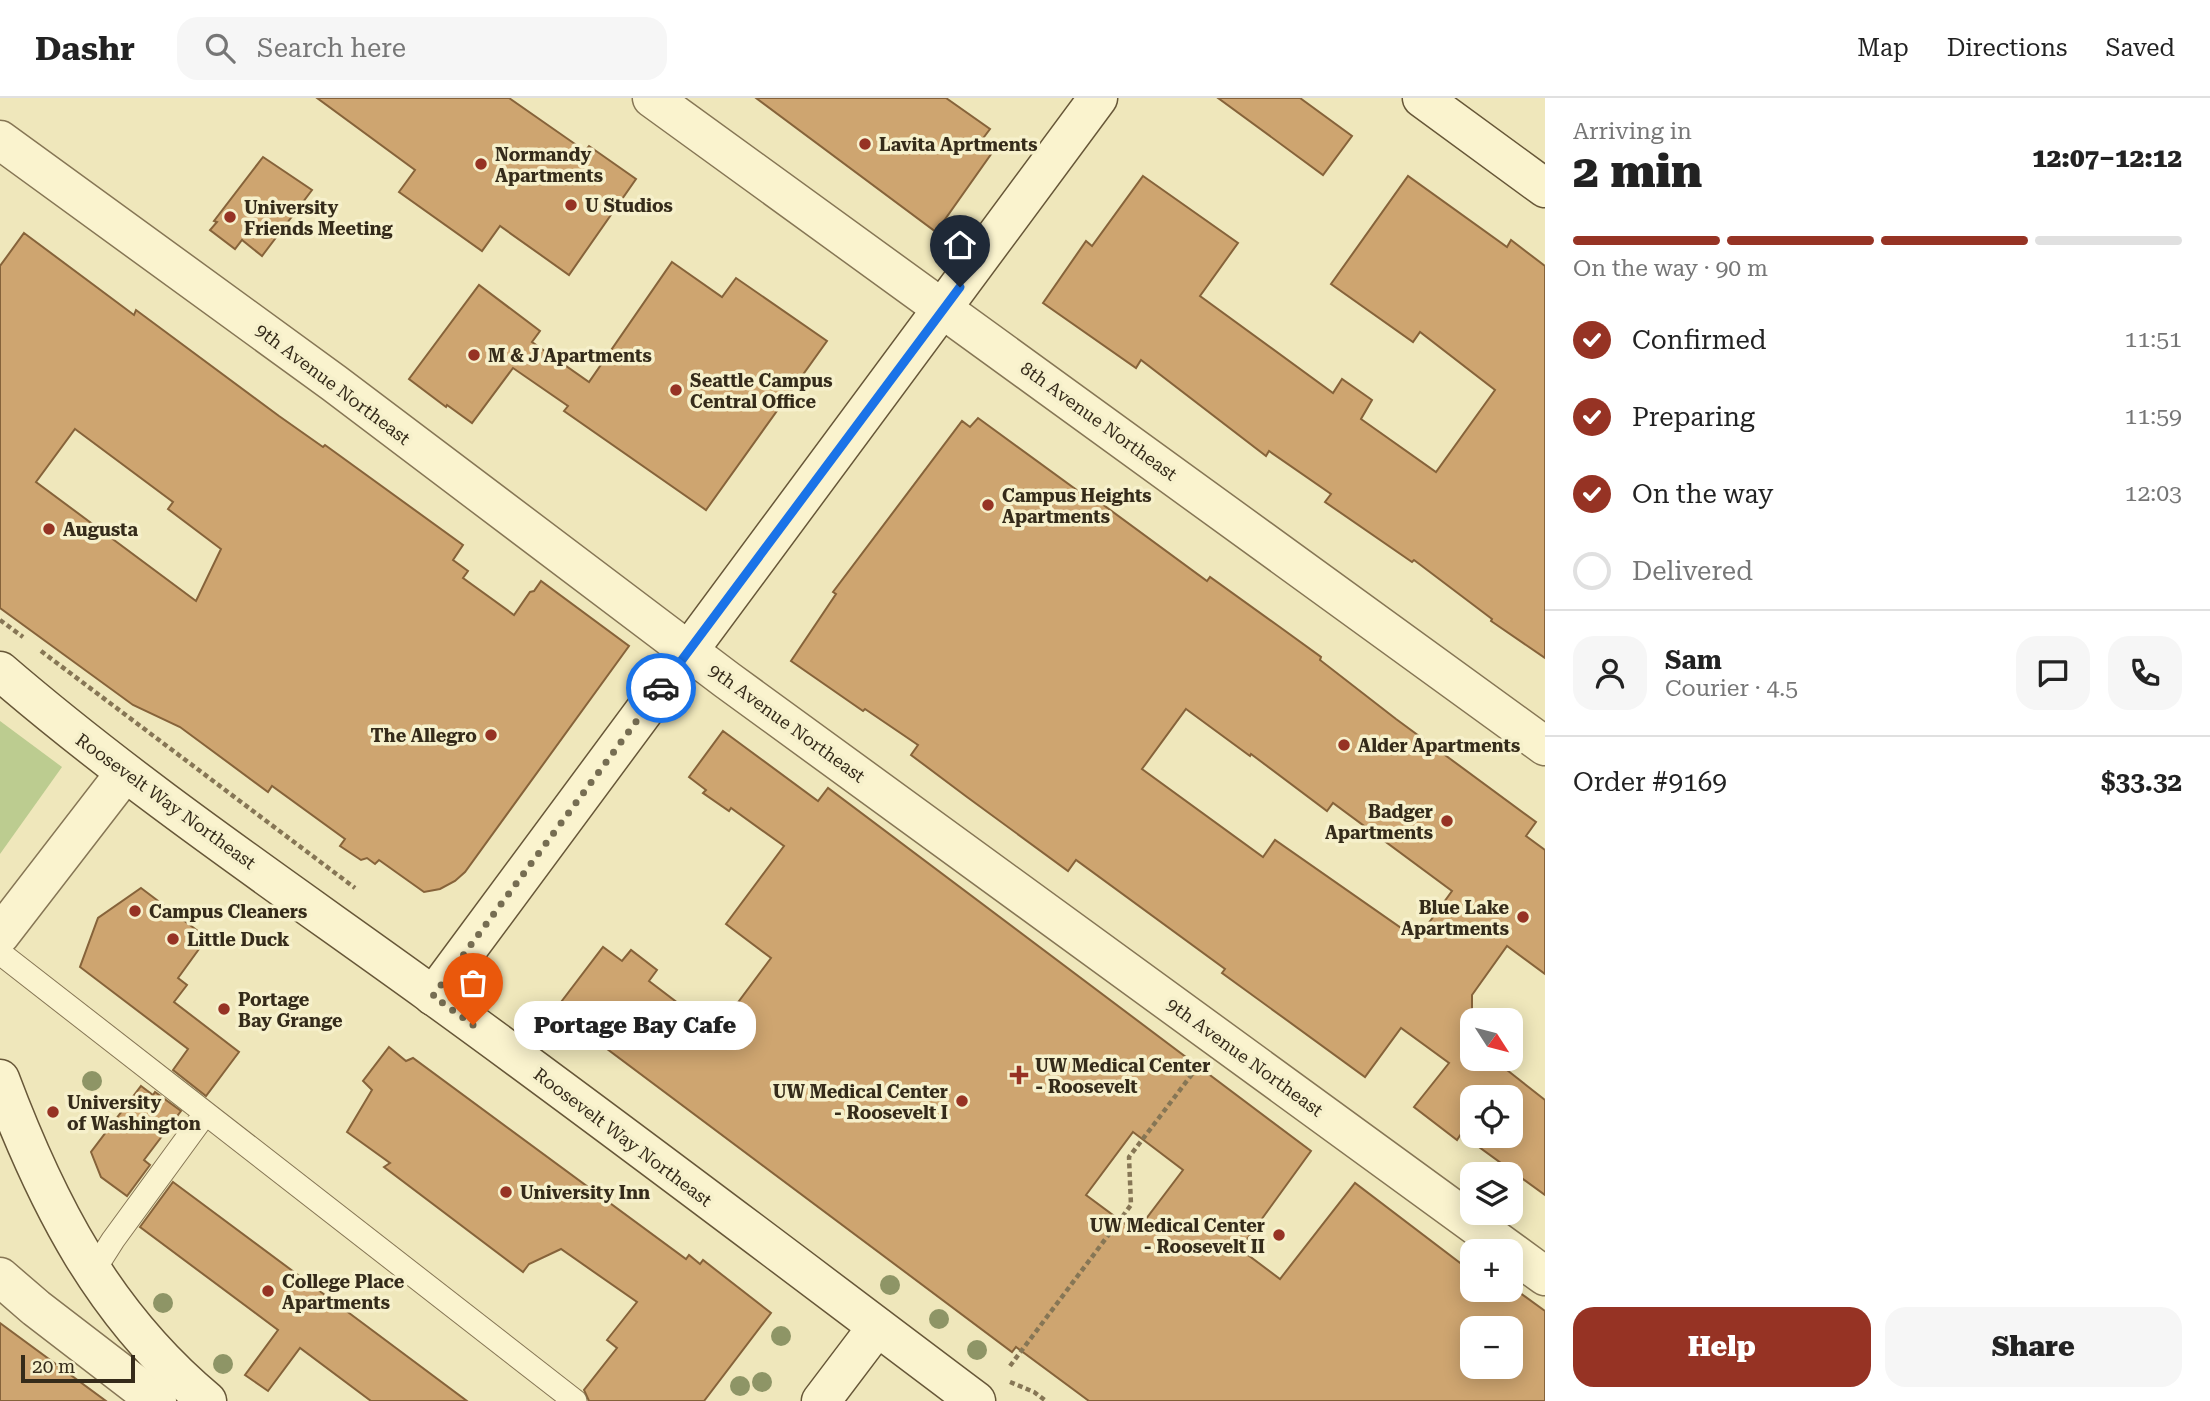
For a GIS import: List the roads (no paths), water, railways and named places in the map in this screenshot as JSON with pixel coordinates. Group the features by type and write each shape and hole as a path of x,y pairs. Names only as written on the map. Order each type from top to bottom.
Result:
{"street":[{"name":"8th Avenue Northeast","path":"652,98 1545,746"},
{"path":"433,996 1098,98"},
{"path":"1422,98 1545,188"},
{"name":"9th Avenue Northeast","path":"0,140 324,376 688,651 1545,1276"},
{"name":"Roosevelt Way Northeast","path":"0,671 125,774 433,996 976,1401"},
{"path":"0,935 125,774"},
{"path":"0,1079 41,1182 92,1273 122,1315 156,1353 207,1401"},
{"path":"0,1277 157,1401"},
{"path":"821,1401 877,1327"}],"lane":[{"path":"0,953 575,1401"},
{"path":"92,1273 205,1114"}],"place":[{"name":"Lavita Aprtments","path":"865,144"},
{"name":"Normandy Apartments","path":"481,164"},
{"name":"U Studios","path":"571,205"},
{"name":"University Friends Meeting","path":"230,217"},
{"name":"M & J Apartments","path":"474,355"},
{"name":"Seattle Campus Central Office","path":"676,390"},
{"name":"Campus Heights Apartments","path":"988,505"},
{"name":"Augusta","path":"49,529"},
{"name":"The Allegro","path":"491,735"},
{"name":"Alder Apartments","path":"1344,745"},
{"name":"Badger Apartments","path":"1447,821"},
{"name":"Campus Cleaners","path":"135,911"},
{"name":"Blue Lake Apartments","path":"1523,917"},
{"name":"Little Duck","path":"173,939"},
{"name":"Portage Bay Grange","path":"224,1009"},
{"name":"Portage Bay Cafe","path":"473,1025"},
{"name":"UW Medical Center - Roosevelt","path":"1019,1075"},
{"name":"UW Medical Center - Roosevelt I","path":"962,1101"},
{"name":"University of Washington","path":"53,1112"},
{"name":"University Inn","path":"506,1192"},
{"name":"UW Medical Center - Roosevelt II","path":"1279,1235"},
{"name":"College Place Apartments","path":"268,1291"}]}
